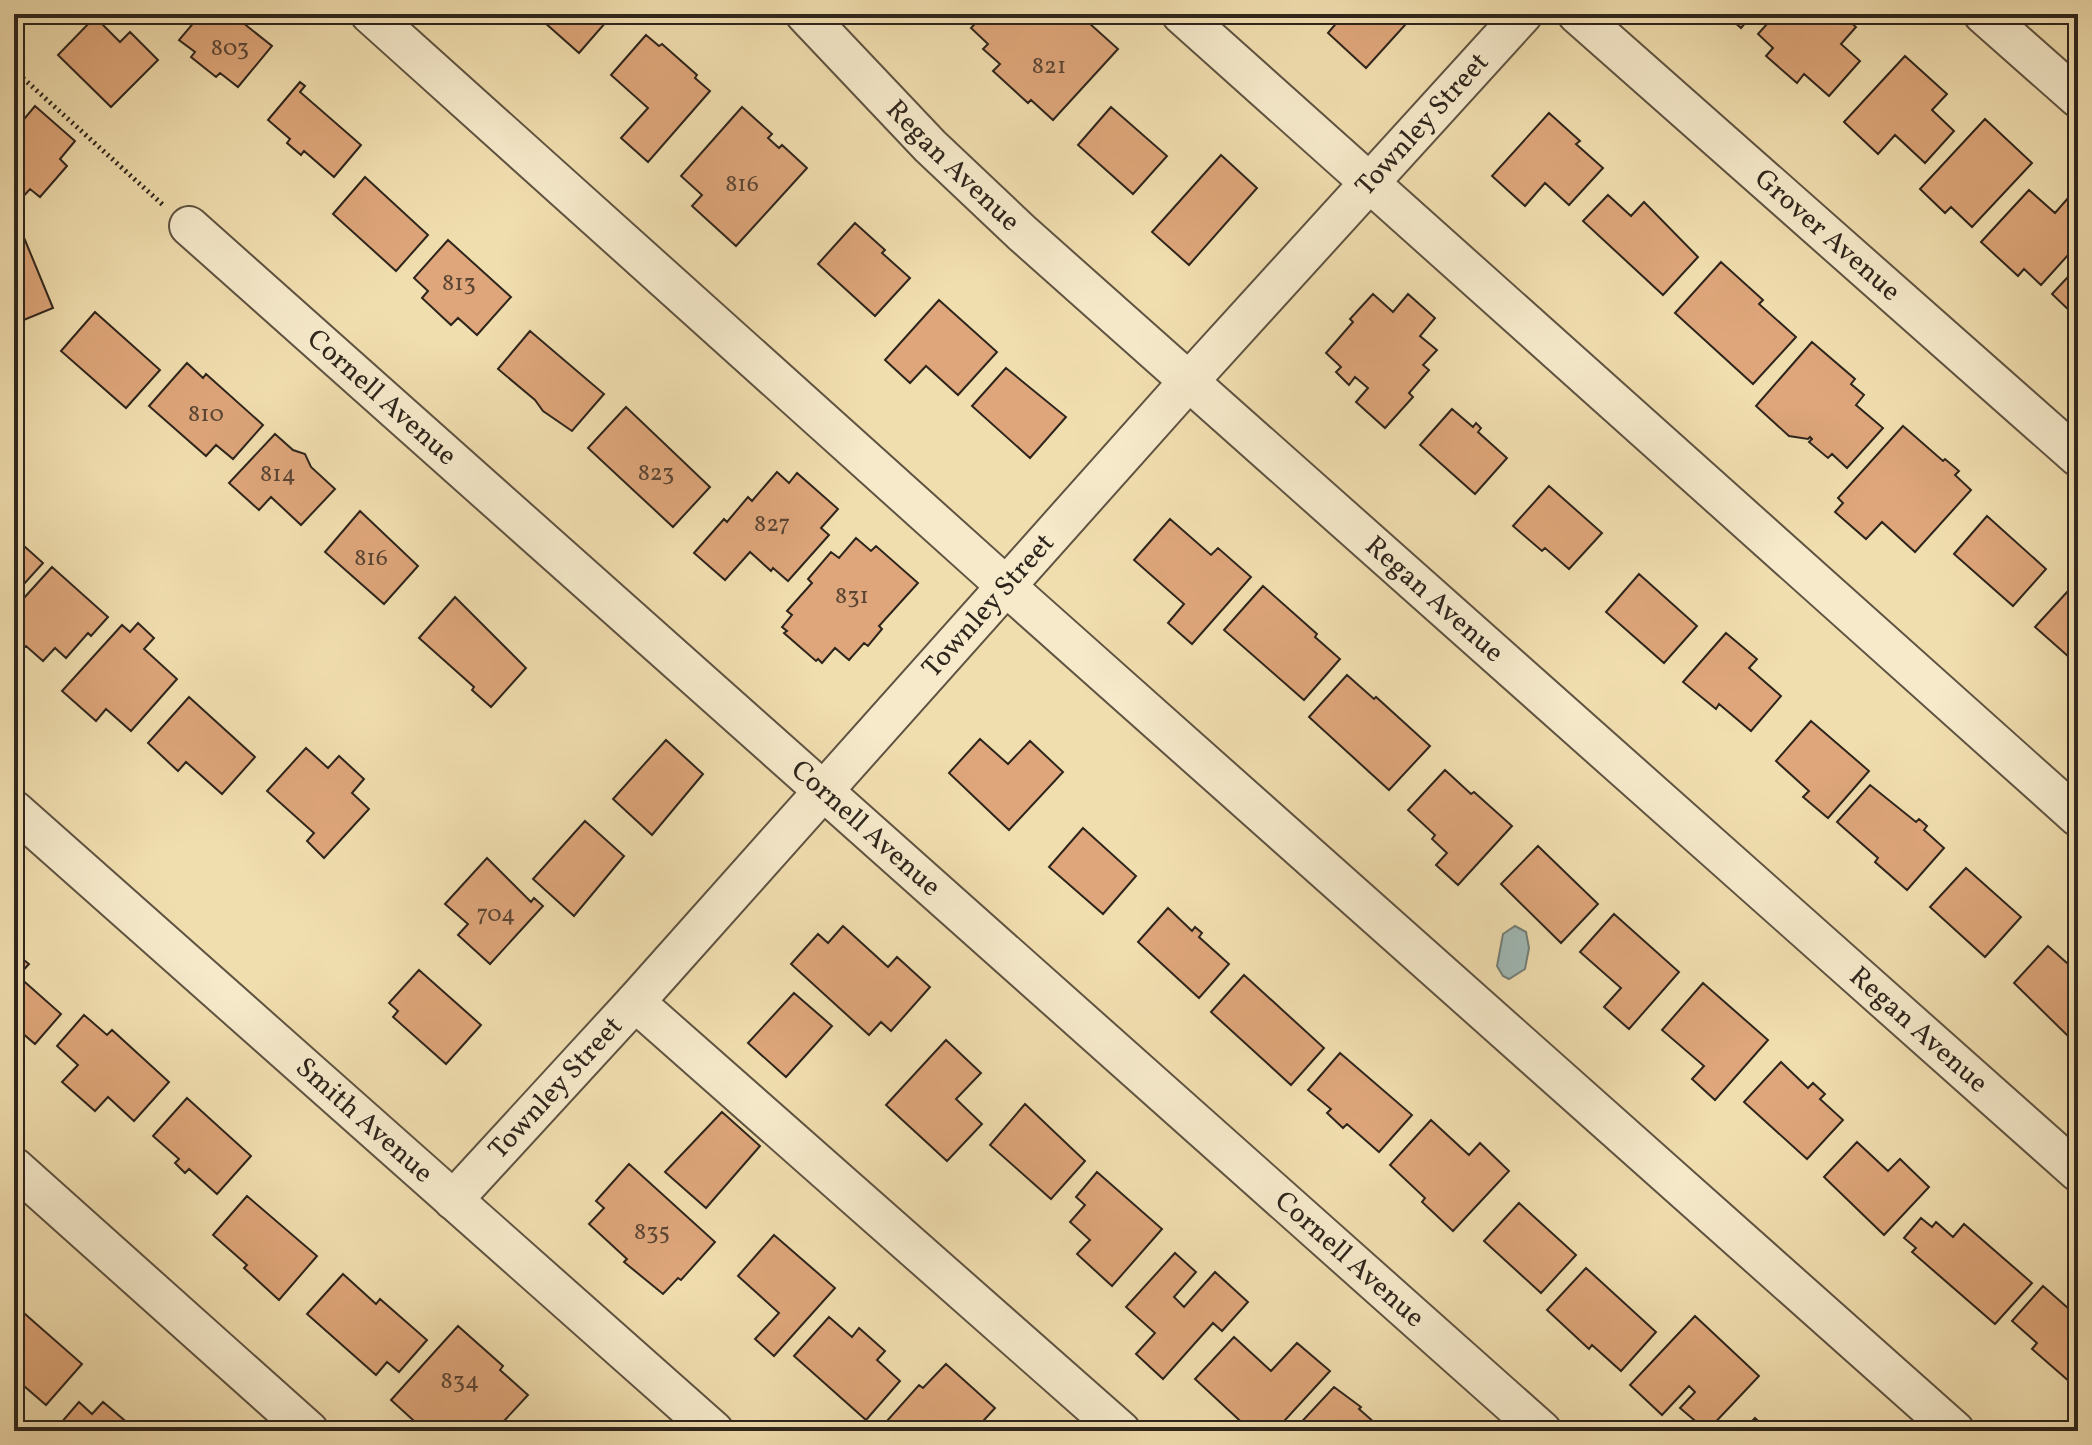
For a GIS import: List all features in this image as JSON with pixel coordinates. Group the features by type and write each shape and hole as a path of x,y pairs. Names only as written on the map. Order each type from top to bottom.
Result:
{"street":[{"path":"370,14 1007,587 1955,1431"},
{"name":"Regan Avenue","path":"805,14 971,187 2078,1172"},
{"path":"1181,14 2078,817"},
{"name":"Townley Street","path":"453,1200 635,1002 1189,381 1523,14"},
{"name":"Grover Avenue","path":"1577,14 2078,457"},
{"path":"1983,14 2078,98"},
{"name":"Cornell Avenue","path":"189,226 1542,1431"},
{"name":"Smith Avenue","path":"14,810 714,1431"},
{"path":"635,1002 1121,1431"},
{"path":"14,1167 309,1431"}],"path":[{"path":"14,21 20,14"},
{"path":"14,70 189,226"}],"water":[{"path":"1515,926 1526,932 1529,948 1525,969 1509,979 1497,966 1503,934"}],"building":[{"path":"201,14 232,14 272,46 238,87 220,73 216,77 191,57 195,52 179,40"},
{"path":"535,14 613,14 579,53"},
{"path":"984,14 995,18 999,14 1031,14 1038,21 1044,14 1079,14 1118,49 1053,120 1031,100 1028,103 993,71 1000,64 983,49 988,44 971,28"},
{"path":"1344,14 1415,14 1366,68 1328,33"},
{"path":"1725,14 1753,14 1741,28"},
{"path":"1776,14 1841,14 1856,27 1841,44 1860,61 1829,96 1804,74 1797,83 1766,56 1773,48 1758,34"},
{"path":"95,17 120,42 130,32 158,60 111,107 58,55"},
{"path":"646,35 659,46 662,44 710,91 648,162 621,138 648,108 611,75"},
{"path":"1905,56 1947,94 1932,110 1954,131 1925,163 1895,135 1878,154 1844,122"},
{"path":"300,82 305,86 300,92 361,145 334,177 304,151 301,155 287,143 290,139 268,120"},
{"path":"35,106 75,141 60,159 67,166 40,197 30,189 20,200 14,195 14,131"},
{"path":"742,107 772,134 768,138 779,148 782,145 807,168 736,246 692,206 702,195 681,176"},
{"path":"1111,107 1167,156 1133,194 1078,145"},
{"path":"1549,113 1580,141 1576,144 1603,168 1569,205 1545,183 1525,206 1492,176"},
{"path":"1985,119 2032,163 1972,227 1951,207 1945,213 1920,189"},
{"path":"1221,155 1257,188 1189,265 1152,232"},
{"path":"365,177 428,235 396,271 333,214"},
{"path":"2029,190 2055,213 2069,197 2078,205 2078,244 2041,285 2024,269 2018,276 1981,242"},
{"path":"1608,195 1631,216 1644,202 1698,257 1663,295 1583,221"},
{"path":"855,223 910,278 875,316 818,264"},
{"path":"20,228 53,308 14,324 14,231"},
{"path":"448,240 511,297 477,335 458,318 451,325 422,298 428,291 414,278"},
{"path":"1721,262 1763,300 1759,304 1796,337 1753,384 1675,313"},
{"path":"2078,266 2078,327 2068,318 2072,313 2052,294"},
{"path":"1373,294 1393,312 1408,294 1435,318 1420,336 1437,350 1423,365 1429,370 1409,393 1413,397 1385,428 1356,402 1368,388 1355,377 1349,385 1336,372 1341,367 1326,353 1353,322 1350,319"},
{"path":"939,300 997,352 958,395 926,366 910,383 885,360"},
{"path":"95,312 160,370 126,408 61,351"},
{"path":"530,331 604,394 572,431 543,411 535,400 498,369"},
{"path":"1812,342 1855,379 1851,384 1864,395 1856,405 1883,428 1847,468 1832,454 1828,458 1809,442 1810,437 1789,436 1756,406"},
{"path":"187,363 203,378 206,374 263,425 233,459 216,445 206,456 149,406"},
{"path":"1006,368 1066,417 1030,458 972,406"},
{"path":"626,407 710,487 673,527 588,448"},
{"path":"1452,409 1473,427 1476,423 1481,428 1478,432 1507,458 1475,494 1420,445"},
{"path":"1903,426 1959,471 1955,475 1971,490 1915,552 1882,522 1866,539 1835,512 1843,503 1838,498"},
{"path":"275,434 293,450 305,454 311,467 335,489 301,525 271,497 259,510 229,483"},
{"path":"777,472 789,483 797,473 838,509 821,528 829,535 788,581 750,552 725,580 694,553 724,519 727,522 748,497 752,501"},
{"path":"1549,486 1602,533 1569,569 1513,526"},
{"path":"360,511 418,566 384,604 325,552"},
{"path":"1987,516 2046,569 2013,606 1954,554"},
{"path":"1170,519 1211,555 1218,548 1251,577 1192,644 1168,623 1184,604 1134,560"},
{"path":"14,537 43,563 14,595"},
{"path":"856,538 871,551 876,546 918,583 879,626 882,629 868,646 864,643 849,660 835,648 822,663 784,633 787,631 782,627 792,615 787,611 812,583 808,579 831,552 839,558"},
{"path":"52,567 108,617 91,636 88,633 66,658 55,648 43,661 26,646 23,649 14,641 14,609"},
{"path":"1639,574 1697,626 1664,663 1606,612"},
{"path":"1263,586 1340,659 1304,700 1224,630"},
{"path":"2068,591 2078,600 2078,665 2035,627"},
{"path":"455,597 526,668 491,707 472,690 474,687 419,638"},
{"path":"138,623 154,638 144,649 177,679 131,731 106,709 96,721 62,691 122,625 130,632"},
{"path":"1726,633 1757,659 1749,668 1781,696 1751,731 1719,704 1716,709 1683,682"},
{"path":"1347,675 1430,746 1389,790 1309,717"},
{"path":"189,697 255,757 222,794 186,762 178,771 148,743"},
{"path":"1811,721 1869,771 1828,818 1803,797 1809,791 1776,761"},
{"path":"980,739 1008,764 1030,741 1063,772 1009,830 949,773"},
{"path":"666,740 703,774 652,835 613,799"},
{"path":"306,748 328,768 339,756 364,779 352,793 369,809 324,858 307,841 314,833 267,791"},
{"path":"1445,770 1512,826 1458,885 1436,865 1447,853 1432,839 1435,835 1408,810"},
{"path":"1870,785 1916,822 1919,819 1927,826 1924,830 1944,848 1907,890 1875,862 1878,858 1837,822"},
{"path":"585,821 624,856 574,916 533,879"},
{"path":"1083,828 1136,876 1103,914 1049,867"},
{"path":"1538,846 1598,904 1561,943 1501,884"},
{"path":"487,858 531,902 534,898 543,906 490,964 458,935 468,924 445,904"},
{"path":"1966,868 2021,917 1985,957 1930,907"},
{"path":"1168,908 1192,931 1195,927 1202,933 1199,937 1229,964 1199,998 1138,942"},
{"path":"1614,914 1679,972 1629,1029 1604,1007 1621,988 1580,952"},
{"path":"843,926 888,967 897,957 930,987 891,1031 881,1022 869,1035 791,964 818,934 828,943"},
{"path":"2048,946 2078,973 2078,1026 2069,1037 2014,983"},
{"path":"14,952 29,964 18,976 61,1014 35,1044 14,1026"},
{"path":"419,970 481,1025 446,1064 393,1017 398,1011 389,1003"},
{"path":"1244,975 1324,1048 1291,1085 1211,1012"},
{"path":"1703,983 1768,1040 1715,1100 1692,1079 1704,1066 1662,1030"},
{"path":"794,993 832,1026 786,1077 748,1043"},
{"path":"84,1015 107,1035 112,1030 169,1082 134,1121 108,1097 95,1111 62,1082 78,1065 57,1046"},
{"path":"946,1040 981,1073 956,1099 982,1124 947,1161 886,1105"},
{"path":"1340,1053 1412,1115 1379,1152 1347,1124 1343,1128 1327,1113 1331,1109 1308,1090"},
{"path":"1781,1062 1808,1088 1813,1083 1825,1094 1820,1099 1843,1120 1807,1159 1744,1102"},
{"path":"187,1098 251,1156 217,1194 189,1169 185,1173 175,1163 179,1159 153,1136"},
{"path":"1025,1104 1085,1161 1051,1199 990,1145"},
{"path":"722,1112 760,1146 706,1208 665,1172"},
{"path":"1431,1120 1469,1155 1480,1143 1509,1171 1453,1231 1422,1202 1425,1198 1390,1165"},
{"path":"1857,1142 1888,1171 1900,1159 1929,1187 1884,1235 1824,1177"},
{"path":"629,1164 715,1242 681,1280 678,1278 663,1294 624,1262 627,1259 589,1224 604,1208 596,1201"},
{"path":"1097,1172 1162,1229 1112,1286 1077,1254 1090,1240 1070,1222 1085,1205 1076,1197"},
{"path":"247,1196 317,1256 279,1300 244,1268 247,1265 213,1235"},
{"path":"1519,1203 1576,1255 1541,1293 1484,1241"},
{"path":"1921,1218 1932,1227 1936,1222 1953,1237 1964,1224 2032,1283 1995,1324 1912,1252 1916,1248 1904,1238"},
{"path":"774,1235 835,1288 774,1356 755,1339 779,1313 738,1276"},
{"path":"1175,1253 1196,1272 1174,1297 1184,1307 1215,1272 1248,1302 1222,1331 1213,1323 1163,1379 1136,1354 1155,1333 1126,1307"},
{"path":"1586,1268 1656,1332 1621,1371 1592,1345 1589,1349 1547,1310"},
{"path":"343,1274 376,1304 380,1299 427,1340 399,1372 387,1362 376,1375 307,1314"},
{"path":"2043,1286 2078,1317 2078,1389 2032,1349 2037,1343 2012,1321"},
{"path":"17,1307 82,1364 46,1405 17,1380 14,1384 14,1311"},
{"path":"1695,1316 1759,1376 1707,1431 1680,1408 1695,1392 1689,1386 1662,1415 1630,1385"},
{"path":"829,1317 852,1337 859,1328 885,1351 877,1360 900,1381 866,1420 794,1356"},
{"path":"458,1326 503,1366 500,1370 528,1395 503,1422 510,1428 507,1431 425,1431 391,1400"},
{"path":"1234,1337 1271,1371 1297,1343 1330,1371 1275,1431 1251,1431 1195,1379"},
{"path":"946,1364 995,1408 974,1431 878,1431 919,1385 923,1388"},
{"path":"1334,1387 1361,1407 1359,1409 1384,1431 1293,1431"},
{"path":"79,1402 92,1414 103,1402 137,1431 54,1431"},
{"path":"1755,1418 1769,1431 1743,1431"}]}
